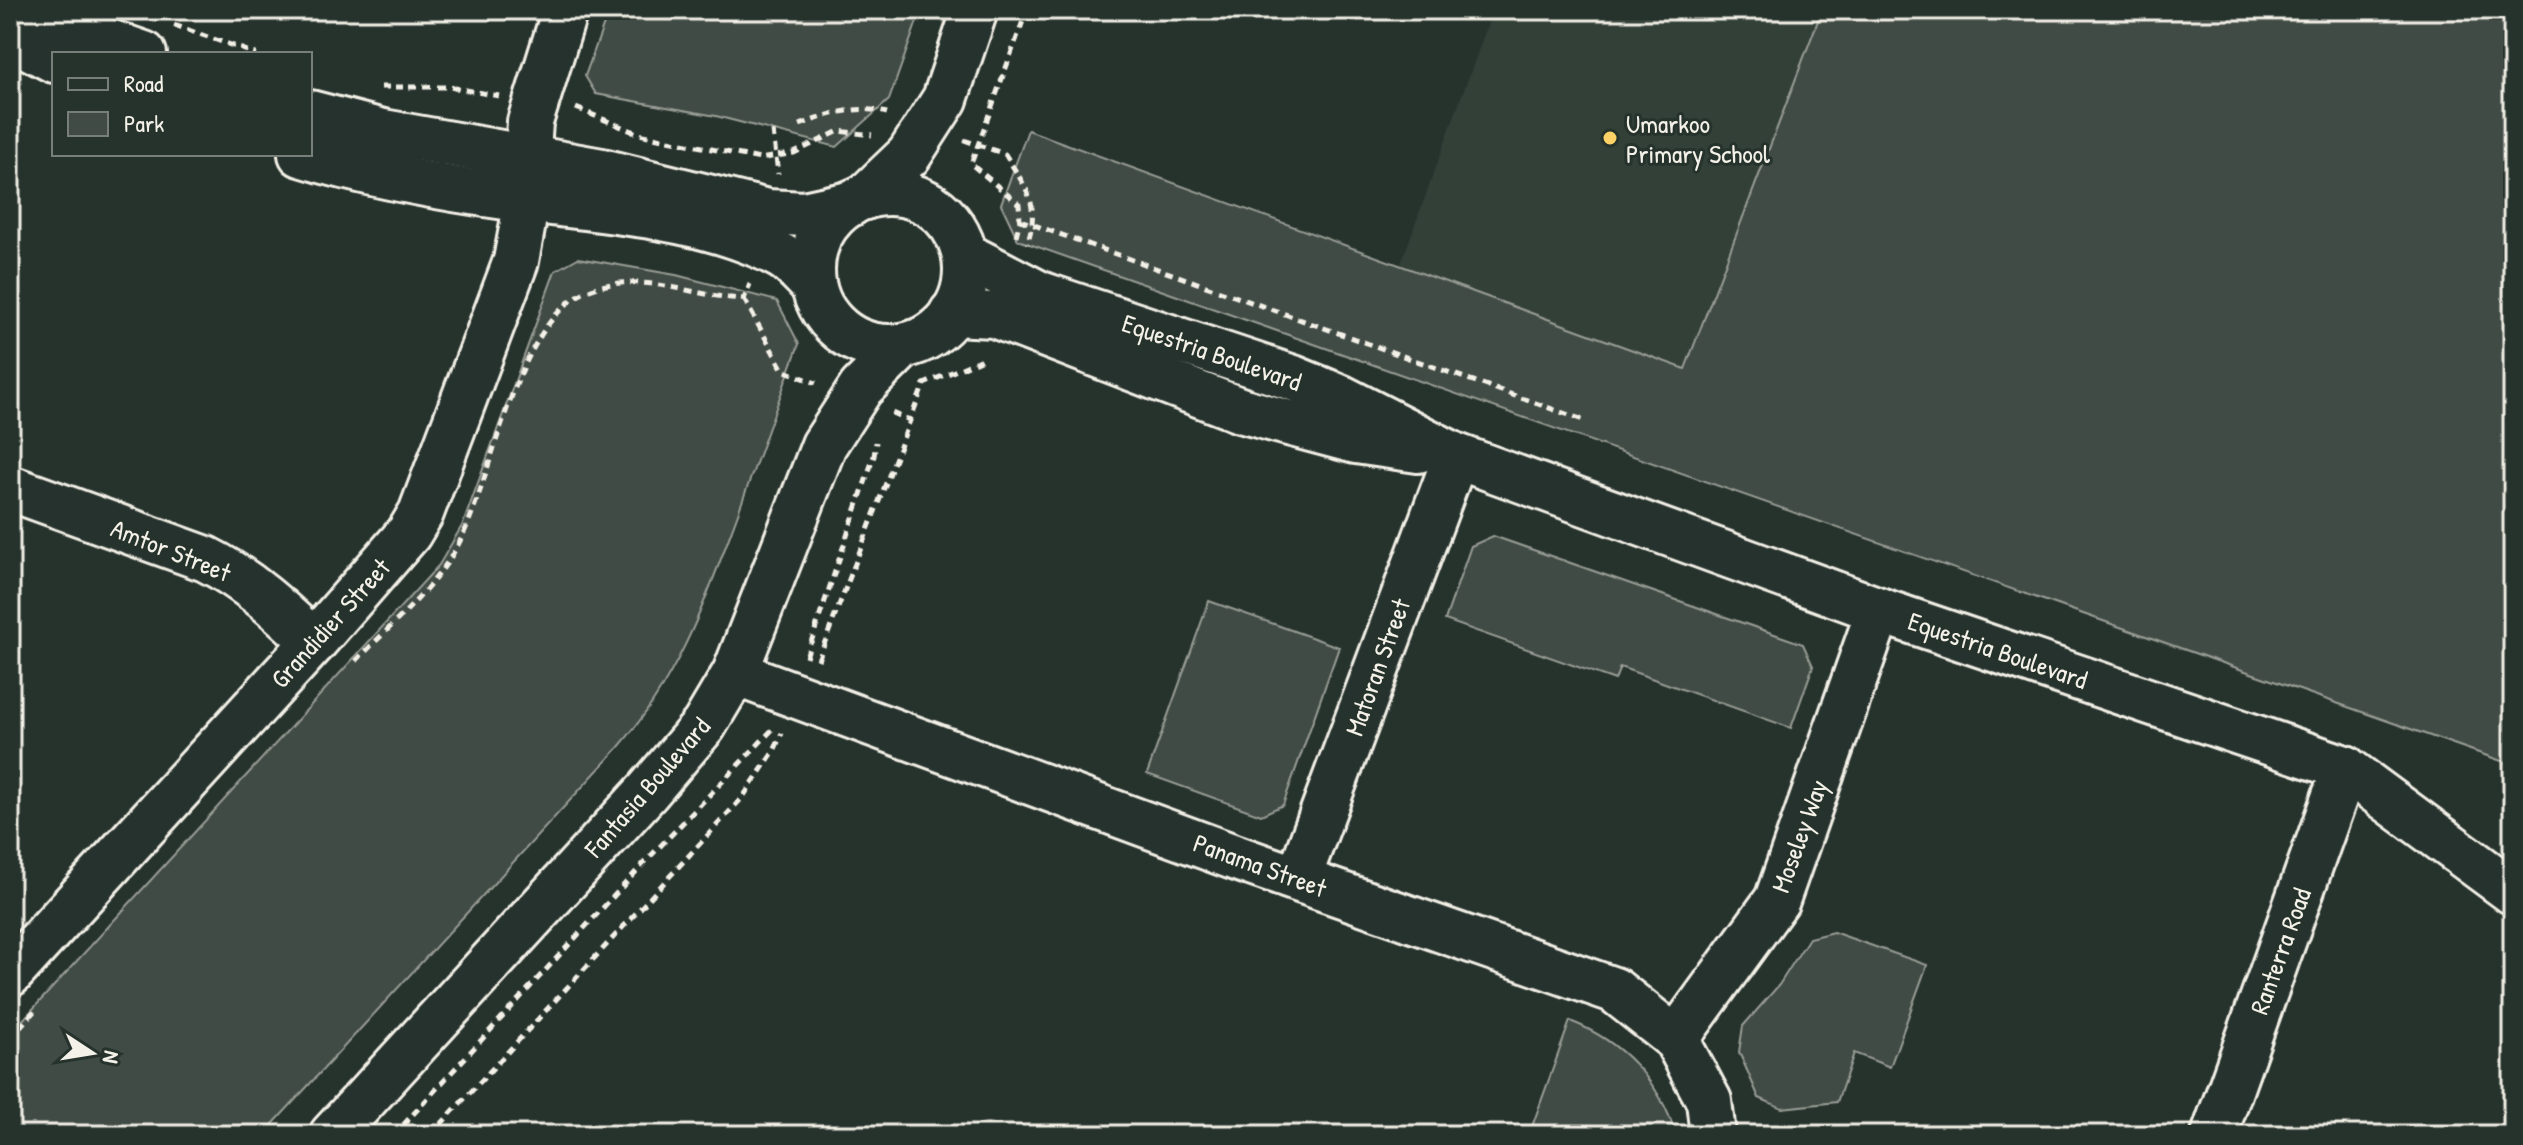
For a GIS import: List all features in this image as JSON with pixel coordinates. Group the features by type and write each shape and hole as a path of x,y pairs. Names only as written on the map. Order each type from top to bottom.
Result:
{"street":[{"path":"17,10 152,37"},
{"name":"Grandidier Street","path":"10,974 314,642 409,533 421,513 516,261 525,199 530,122 565,10"},
{"path":"938,210 945,99 975,10"},
{"path":"10,37 52,59"},
{"path":"309,156 380,175 525,199 644,214 724,233 783,256 812,284 834,324 865,344 903,346 925,338 952,313 965,281 965,255 955,230 938,210 916,197 891,192 804,214 768,212 691,191 527,156 383,132 312,114"},
{"path":"812,284 814,252 824,228 842,209 857,200 909,155 941,155"},
{"name":"Equestria Boulevard","path":"965,255 1040,294 1293,378 1342,398 1456,456 1879,610 2345,768 2513,892"},
{"name":"Equestria Boulevard","path":"952,313 994,315 1240,410 1356,441 1456,456"},
{"name":"Fantasia Boulevard","path":"332,1135 648,791 704,725 735,673 824,445 857,399 837,374 834,324"},
{"path":"857,399 861,388 903,346"},
{"name":"Matoran Street","path":"1298,879 1456,456"},
{"name":"Amtor Street","path":"10,488 206,559 235,574 314,642"},
{"name":"Moseley Way","path":"1676,1039 1777,900 1879,610"},
{"name":"Panama Street","path":"735,673 1298,879 1614,990 1676,1039 1709,1101 1713,1135"},
{"name":"Ranterra Road","path":"2214,1135 2345,768"}],"path":[{"path":"941,155 1027,10"},
{"path":"152,37 244,52"},
{"path":"370,86 450,87 575,108 639,134 760,159 794,153 839,131 870,134 941,155 1019,204 1020,220 1006,276"},
{"path":"1020,220 1586,421"},
{"path":"744,299 783,370 910,420"},
{"path":"394,1135 665,840 770,733 794,695 874,456 857,399"}],"shaded area":[{"name":"Umarkoo Primary School","path":"1493,10 1822,10 1685,370 1400,266"}],"green space":[{"path":"609,10 921,10 889,100 837,147 716,116 596,94 585,76"},
{"path":"1822,10 2513,10 2513,765 1018,240 1001,204 1028,130 1685,369"},
{"path":"578,258 676,275 777,301 799,344 713,579 688,638 658,694 618,748 263,1135 10,1135 10,1034 439,565 463,524 555,271"},
{"path":"1493,536 1803,644 1813,666 1791,728 1620,667 1615,680 1445,620 1471,546"},
{"path":"1209,601 1339,647 1283,805 1261,815 1147,774"},
{"path":"1833,932 1927,965 1890,1067 1854,1053 1837,1102 1782,1108 1759,1098 1739,1052 1743,1026 1779,985 1809,938"},
{"path":"1570,1021 1606,1040 1636,1066 1660,1098 1676,1135 1529,1135"}],"place":[{"name":"Umarkoo Primary School","path":"1610,138"}]}
